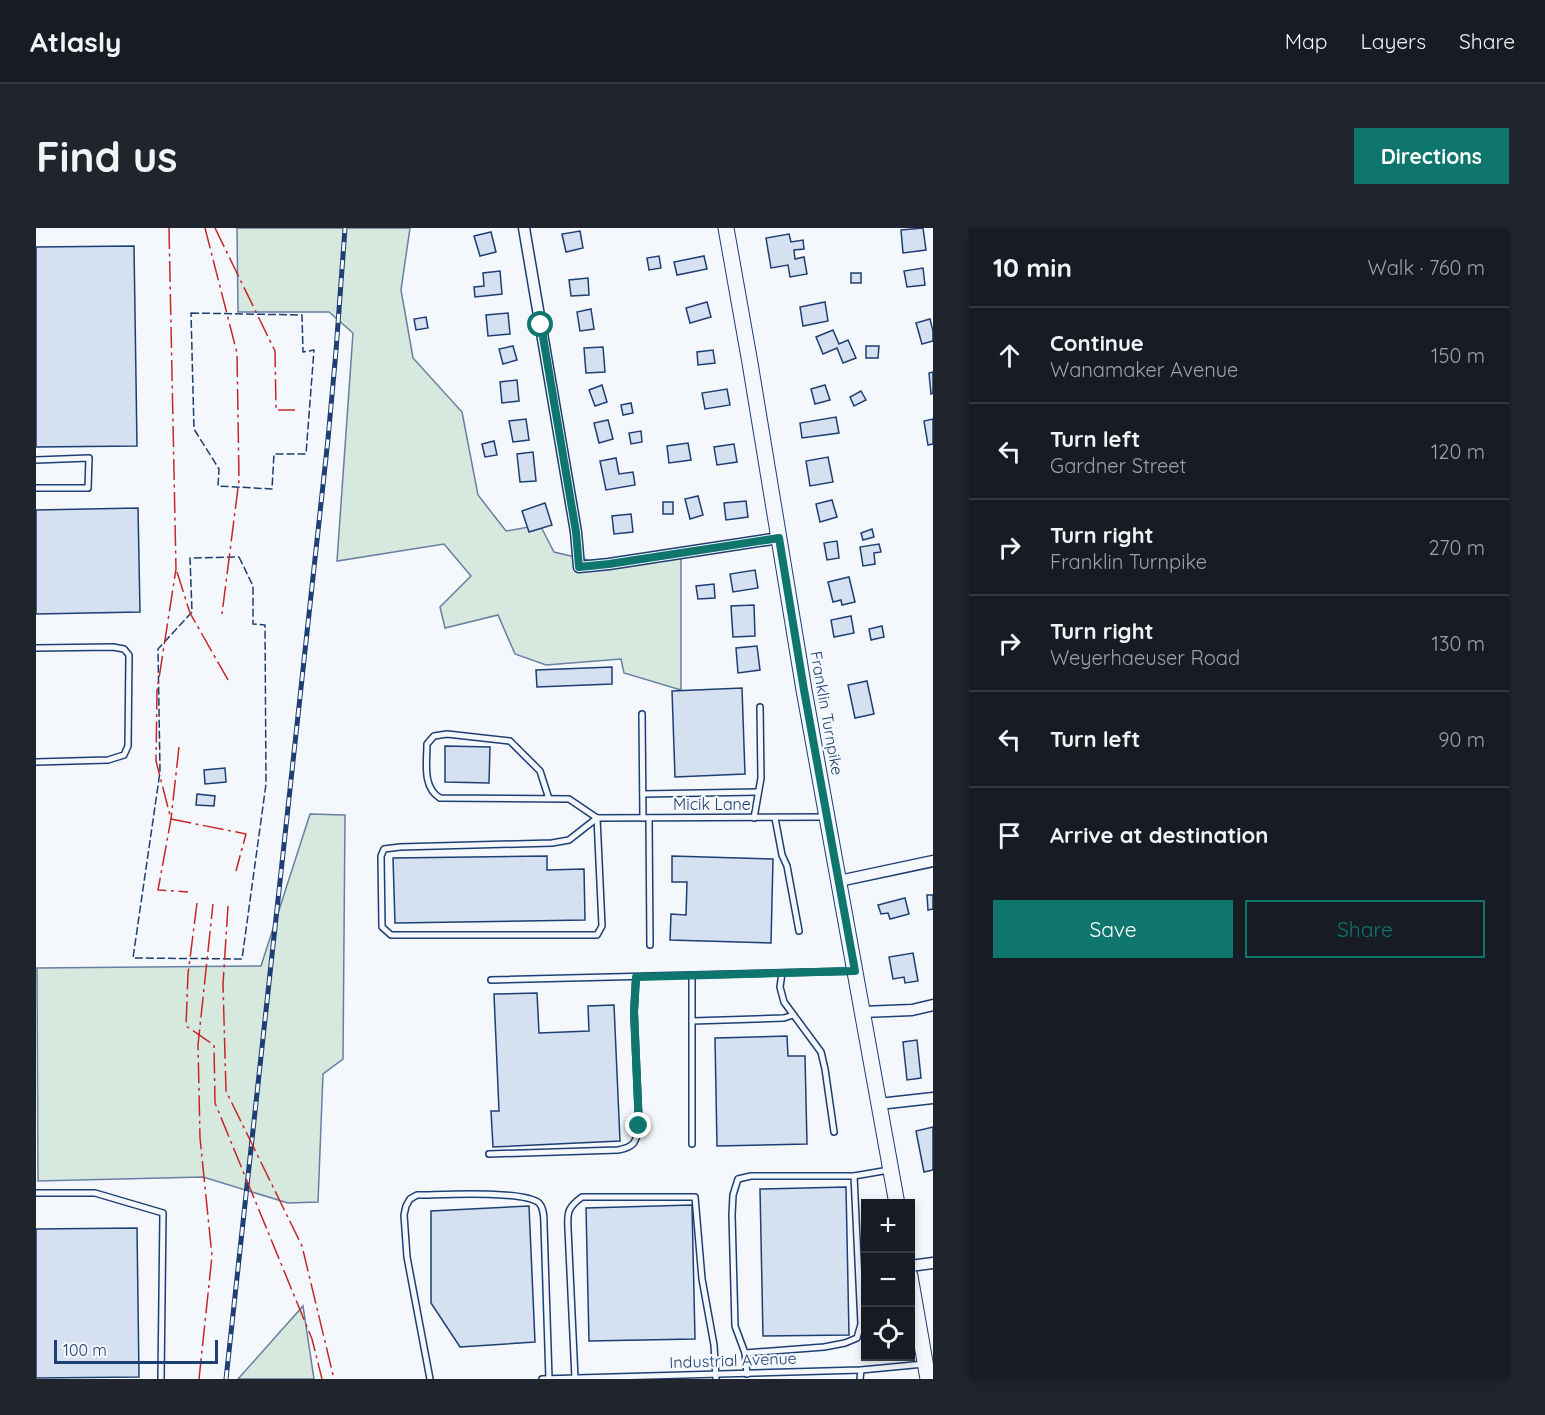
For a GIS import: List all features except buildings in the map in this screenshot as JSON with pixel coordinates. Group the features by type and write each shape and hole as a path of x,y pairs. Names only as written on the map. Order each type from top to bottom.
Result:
{"main road":[{"name":"Franklin Turnpike","path":"726,228 804,690 896,1199"},
{"path":"915,1306 926,1372"}],"street":[{"path":"524,228 576,532 579,567 779,538"},
{"path":"838,881 933,861"},
{"path":"862,1012 912,1010 933,1005"},
{"path":"879,1104 933,1098"},
{"path":"915,1265 933,1263"}],"lane":[{"path":"36,460 88,458 88,488 36,488"},
{"path":"36,648 113,647 124,650 129,655 128,746 124,755 108,760 36,762"},
{"path":"754,818 761,778 760,707"},
{"path":"642,714 643,795 646,818 650,945"},
{"path":"549,799 540,771 510,741 447,734 434,736 427,744 426,772 430,789 440,798 549,799 569,799 597,818"},
{"path":"643,795 758,792"},
{"path":"597,818 602,926 597,934 391,935 382,927 381,856 384,849 552,843 569,840 597,818"},
{"name":"Micik Lane","path":"597,818 827,818"},
{"path":"775,818 799,931"},
{"path":"491,980 855,971"},
{"path":"782,973 780,987 784,1002 821,1052 834,1131"},
{"path":"692,975 692,1144"},
{"path":"489,1154 618,1150 630,1148 636,1141 639,1126 634,1012 636,977"},
{"path":"692,1021 784,1018 793,1015"},
{"path":"747,1374 745,1353 735,1326 732,1215 733,1195 738,1179 751,1176 854,1176 891,1169"},
{"path":"745,1353 824,1347 857,1338 861,1324 854,1176"},
{"path":"36,1193 95,1192 163,1213 161,1379"},
{"path":"430,1379 407,1257 404,1215 410,1199 417,1195 512,1196 539,1203 543,1210 544,1225 549,1379"},
{"path":"575,1378 568,1217 571,1205 582,1197 695,1197 702,1279 714,1345 716,1377"},
{"path":"860,1379 861,1370"},
{"name":"Industrial Avenue","path":"542,1379 716,1377 861,1370 926,1372"}],"shaded area":[{"path":"237,228 410,228 401,290 413,358 462,412 478,495 506,531 540,525 554,552 592,561 681,551 681,690 624,673 621,659 546,665 515,654 498,615 445,628 440,607 471,576 444,544 337,561 353,333 329,312 238,312"},
{"path":"310,814 345,815 343,1059 323,1074 318,1202 288,1203 203,1177 38,1181 37,968 261,966"},
{"path":"303,1306 314,1379 238,1379"}],"railway":[{"path":"226,1379 328,439 345,228"}],"fence":[{"path":"191,313 302,315 303,352 314,350 306,454 274,454 272,489 218,486 219,469 194,429 191,313"},
{"path":"239,557 253,586 253,624 265,625 266,784 242,959 133,958 160,772 158,649 192,612 190,558 239,557"}],"power":[{"path":"169,228 176,569 157,691 156,761 171,819 246,834 236,871"},
{"path":"205,228 237,353 239,480 222,614"},
{"path":"215,228 275,351 276,410 295,410"},
{"path":"177,572 190,613 228,680"},
{"path":"179,747 171,819 158,890 188,892"},
{"path":"197,903 188,974 186,1026 214,1045 215,1103 312,1339 322,1379"},
{"path":"199,1379 212,1256 200,1138 198,1045 213,904"},
{"path":"228,906 223,984 226,1091 302,1246 334,1379"}],"route":[{"path":"541,325 576,532 579,567 779,538 855,971 636,977 634,1012 639,1126"}]}
